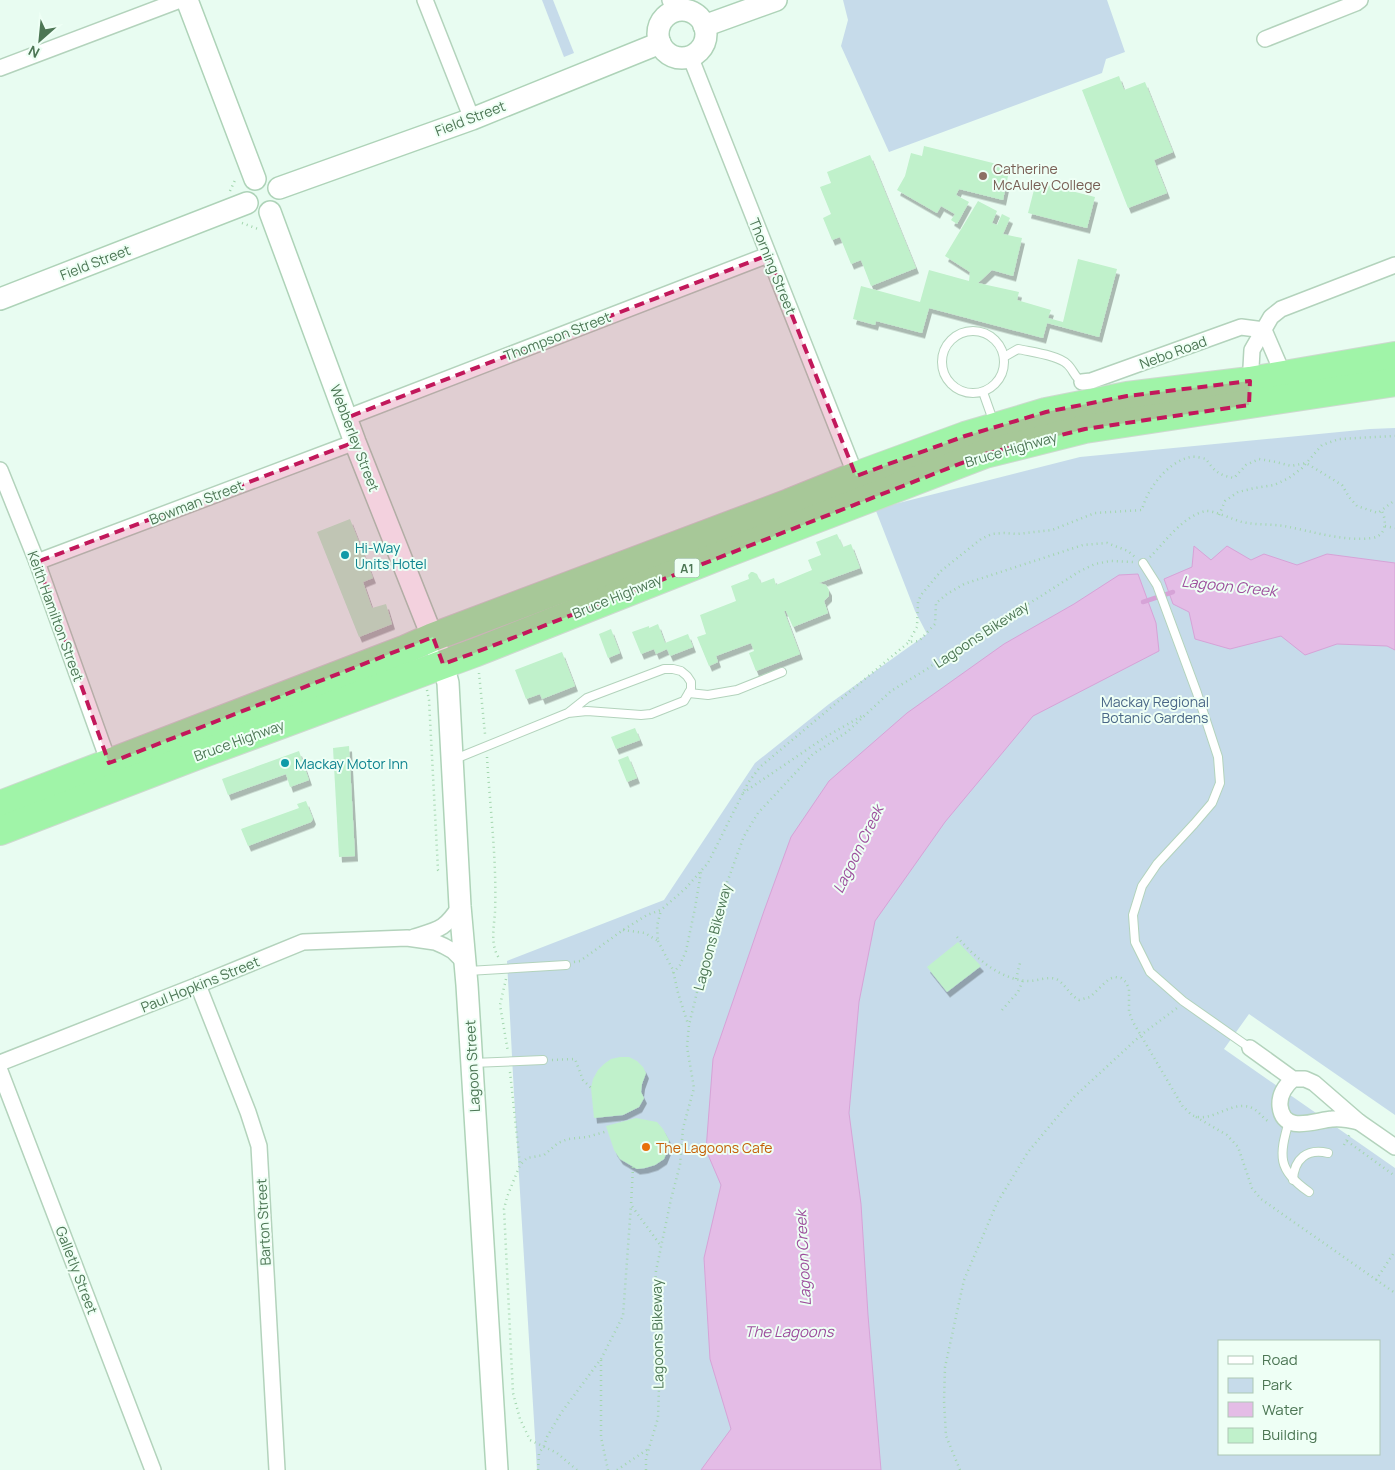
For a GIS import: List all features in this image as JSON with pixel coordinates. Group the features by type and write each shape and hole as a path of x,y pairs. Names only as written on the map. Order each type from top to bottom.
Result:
{"highway":[{"name":"Bruce Highway","path":"1286,387 1395,356"},
{"name":"Bruce Highway","path":"0,831 211,750 480,651 724,554 985,454 1084,429 1249,392 1286,387 1395,382"},
{"name":"Bruce Highway","path":"0,805 433,637 965,436 1046,412 1127,396 1249,392"}],"street":[{"path":"0,68 180,0"},
{"path":"187,0 255,180"},
{"path":"425,0 472,119"},
{"path":"704,26 776,0"},
{"path":"1265,39 1356,4 1360,0"},
{"path":"672,6 690,11 696,15 704,26 706,36 704,43 700,50 690,56 678,58 670,55 660,43 659,28 672,6"},
{"name":"Field Street","path":"279,188 472,119 660,43"},
{"name":"Thorning Street","path":"690,56 856,476"},
{"path":"261,178 272,180 279,188 280,199 278,205 270,212 258,213 252,210 247,203 245,194 247,188 255,180 261,178"},
{"name":"Field Street","path":"0,299 247,203"},
{"name":"Webberley Street","path":"270,212 355,442 443,664"},
{"name":"Thompson Street","path":"346,418 768,255"},
{"path":"1249,392 1252,350 1272,317 1282,309 1395,265"},
{"name":"Nebo Road","path":"1082,382 1091,381 1242,327 1264,330"},
{"path":"1264,330 1286,387"},
{"name":"Bowman Street","path":"37,562 355,442"},
{"name":"Keith Hamilton Street","path":"0,470 37,562 109,763"},
{"name":"Lagoon Street","path":"443,664 449,690 460,906 466,968 497,1470"},
{"name":"Paul Hopkins Street","path":"407,938 439,930 450,921 460,906"},
{"name":"Paul Hopkins Street","path":"0,1063 303,942 407,938 435,942 453,951 466,968"},
{"name":"Barton Street","path":"198,985 248,1112 259,1146 277,1470"},
{"path":"1250,1048 1293,1079 1305,1079 1314,1083 1359,1122 1395,1147"},
{"name":"Galletly Street","path":"0,1071 153,1470"},
{"path":"1293,1079 1285,1086 1280,1099 1287,1128 1333,1118 1359,1122"}],"lane":[{"path":"966,332 988,335 1000,347 1004,357 1003,372 998,381 990,389 983,392 970,393 959,390 951,384 945,375 942,364 943,353 956,336 966,332"},
{"path":"1004,357 1018,349 1057,358 1068,364 1082,382"},
{"path":"983,392 996,427"},
{"path":"1143,563 1157,585 1197,693 1218,757 1220,783 1212,803 1157,864 1142,886 1133,915 1135,942 1150,972 1183,1001 1250,1048"},
{"path":"452,760 568,714 587,711 651,714 684,701 689,692 691,682 681,671 664,669 587,698 568,714"},
{"path":"689,692 708,695 730,692 782,672"},
{"path":"466,968 506,969 566,965"},
{"path":"471,1063 543,1060"},
{"path":"1287,1128 1282,1149 1282,1161 1293,1180 1309,1192"},
{"path":"1293,1180 1294,1169 1306,1154 1328,1153"}],"path":[{"path":"1219,515 1225,501 1238,492 1274,485 1289,478 1302,468 1322,445 1338,439 1395,436"},
{"path":"566,965 580,961 623,930 647,915 661,910 686,888 708,863 742,794 760,767 908,642 917,627 918,602 921,595 941,571 981,539 992,534 1017,534 1052,530 1095,513 1142,510 1145,499 1156,481 1172,465 1192,456 1206,459 1215,472 1234,478 1246,465 1259,459 1291,466 1306,463 1342,485 1357,506 1378,513 1395,500"},
{"path":"908,642 919,642 934,624 936,603 964,584 1082,545 1107,543 1128,551 1143,563 1190,517 1208,511 1243,522 1277,525 1325,535 1373,538 1380,534 1385,526 1386,520 1382,511"},
{"path":"1385,526 1395,528"},
{"name":"Lagoons Bikeway","path":"646,1470 646,1458 658,1418 659,1388 654,1296 656,1270 680,1165 683,1128 694,1088 687,1047 689,1025 716,910 744,836 758,813 813,754 846,732 891,691 927,669 968,640 1080,571 1095,564 1110,561 1143,563"},
{"path":"474,672 479,673 486,746 496,892 493,942 496,954 506,969 506,982 500,1005 509,1062 520,1165"},
{"path":"425,688 428,692 429,700 438,870"},
{"path":"742,794 827,736 868,712"},
{"path":"674,973 680,965 686,950 701,870"},
{"path":"661,910 657,926 658,941 674,973 678,993 689,1025"},
{"path":"623,930 645,933 658,941"},
{"path":"957,937 966,948 995,971 1016,979 1032,981 1051,978 1058,980 1073,997 1079,1000 1090,997 1109,979 1121,978 1126,982 1129,989 1129,1012 1183,1107 1227,1136 1238,1147 1252,1188 1261,1199 1395,1293"},
{"path":"1016,979 1020,963"},
{"path":"1002,1010 1018,992 1023,980"},
{"path":"960,1470 946,1436 945,1367 964,1280 997,1203 1028,1152 1074,1097 1141,1035 1177,1008 1183,1001"},
{"path":"543,1060 575,1059 583,1080 591,1088"},
{"path":"1193,1115 1203,1117 1226,1109 1245,1106 1254,1109 1274,1125 1277,1130 1287,1128"},
{"path":"576,1470 544,1446 530,1440 520,1418 513,1393 504,1209 520,1165 527,1158 544,1155 568,1139 587,1137 608,1131"},
{"path":"1343,1133 1351,1135 1344,1145"},
{"path":"1347,1141 1395,1176"},
{"path":"538,1470 538,1453 544,1446 547,1437 562,1413 601,1359 623,1316 633,1167"},
{"path":"631,1205 661,1247"},
{"path":"1376,1280 1395,1251"},
{"path":"601,1359 601,1437 608,1470"},
{"path":"617,1470 649,1448"}],"highlighted area":[{"path":"768,255 856,476 965,436 1046,412 1127,396 1250,381 1249,405 1085,429 985,454 443,664 433,637 109,763 37,562 355,442 346,418"}],"green space":[{"path":"542,0 553,0 574,53 564,57"},
{"path":"843,0 1107,0 1125,52 1106,59 1102,73 889,152 841,46 848,20"},
{"name":"Mackay Regional Botanic Gardens","path":"1395,428 1395,1115 1249,1014 1224,1049 1395,1168 1395,1470 537,1470 507,961 664,900 755,763 829,704 927,634 915,611 876,511 891,505 1080,457"}],"water":[{"path":"1194,546 1211,560 1227,546 1251,560 1264,554 1297,565 1327,554 1395,563 1395,650 1387,646 1337,644 1305,655 1281,636 1230,649 1195,639 1189,612 1173,604 1164,579 1192,567"},
{"name":"The Lagoons","path":"1138,574 1156,623 1159,651 1033,716 945,822 875,921 859,1002 849,1113 861,1204 881,1470 701,1470 731,1429 710,1359 704,1258 721,1185 706,1150 713,1059 791,837 829,781 907,713 1004,644 1074,604 1119,575"}],"building":[{"path":"1119,76 1124,90 1145,82 1173,152 1154,160 1167,193 1128,208 1082,90"},
{"path":"924,146 1001,165 999,173 1008,176 1003,200 959,189 956,195 969,202 957,224 951,220 955,214 941,206 937,213 897,190 905,176 911,153 922,156"},
{"path":"870,155 916,268 871,286 861,260 851,264 840,237 832,240 823,218 831,214 820,187 831,183 827,172"},
{"path":"1036,182 1095,197 1087,228 1028,213"},
{"path":"978,201 997,211 992,223 997,225 1002,214 1010,218 1003,234 1022,238 1013,276 992,270 978,283 1019,292 1017,300 1051,310 1048,318 1063,322 1078,259 1117,269 1099,337 1047,323 1043,338 929,308 922,333 876,321 875,325 853,319 861,286 920,302 929,270 969,281 970,272 945,256"},
{"name":"Hi-Way Units Hotel","path":"350,519 373,578 363,582 372,608 386,604 392,624 359,637 317,532"},
{"path":"837,534 843,547 851,544 860,568 819,583 826,585 829,590 829,596 824,601 828,613 793,627 786,611 784,611 800,654 756,671 749,653 754,651 751,643 716,656 718,662 709,666 697,637 706,634 700,615 736,601 731,586 749,579 748,575 751,572 757,574 761,583 774,578 776,585 812,570 808,560 821,555 816,542"},
{"path":"658,624 665,643 688,634 693,647 670,656 667,649 656,654 654,649 641,654 632,632"},
{"path":"611,629 620,653 608,658 599,634"},
{"path":"562,652 575,686 542,699 540,694 526,699 515,670"},
{"path":"635,728 640,740 616,749 611,737"},
{"path":"349,746 355,856 339,857 333,748"},
{"name":"Mackay Motor Inn","path":"299,751 309,780 290,787 286,774 228,795 222,779"},
{"path":"628,756 637,778 627,782 618,760"},
{"path":"306,801 313,819 311,822 248,846 241,829 299,808 297,804"},
{"path":"958,942 981,966 947,992 927,967"},
{"path":"629,1057 643,1067 646,1073 641,1092 644,1098 639,1107 623,1115 594,1118 591,1088 593,1079 604,1064 611,1059"},
{"path":"636,1118 657,1122 669,1140 664,1159 655,1165 637,1169 620,1159 614,1150 606,1126"}],"waterway":[{"name":"Lagoon Creek","path":"1143,602 1173,592"}],"place":[{"name":"Catherine McAuley College","path":"983,176"},
{"name":"Hi-Way Units Hotel","path":"345,555"},
{"name":"Mackay Motor Inn","path":"285,763"},
{"name":"The Lagoons Cafe","path":"646,1147"}]}
